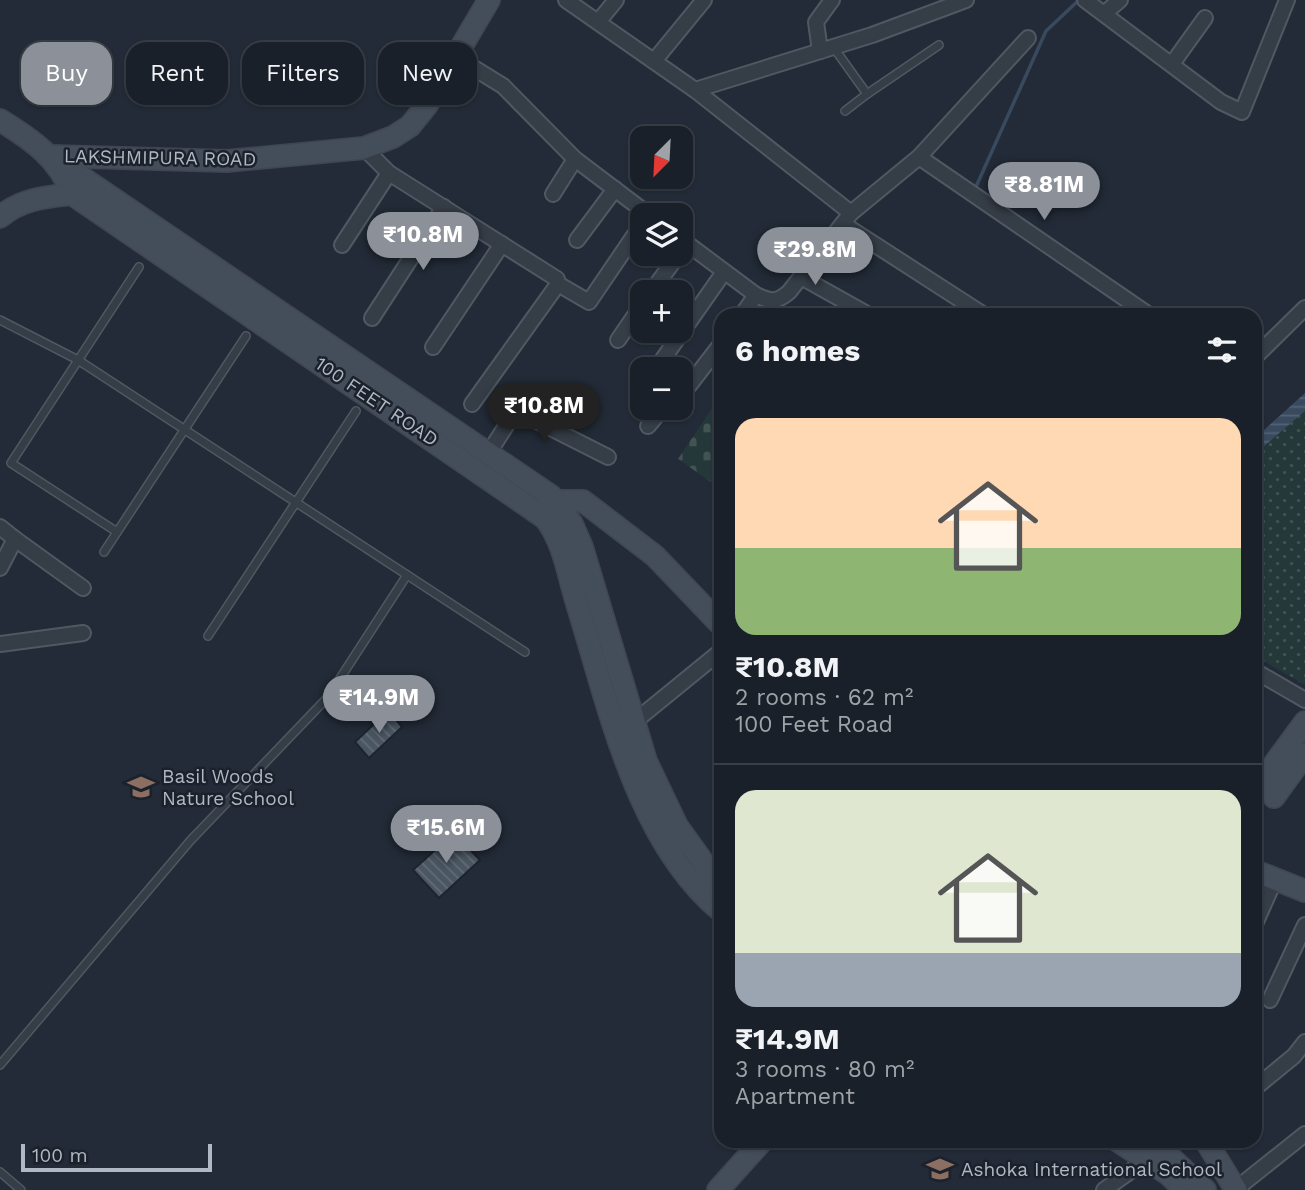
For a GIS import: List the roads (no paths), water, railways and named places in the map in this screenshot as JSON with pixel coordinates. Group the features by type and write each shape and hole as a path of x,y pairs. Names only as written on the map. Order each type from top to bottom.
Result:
{"main road":[{"name":"LAKSHMIPURA ROAD","path":"465,42 489,0"},
{"name":"LAKSHMIPURA ROAD","path":"50,156 227,161 364,148 393,137 410,126 427,105"},
{"name":"100 FEET ROAD","path":"0,120 50,156 73,182 547,506 564,552 628,768 661,836 701,895 714,905"},
{"name":"100 FEET ROAD","path":"73,182 488,454 578,535 646,761 677,826 714,877"},
{"path":"0,217 12,207 73,182"},
{"path":"547,506 583,501 655,556 714,618"},
{"path":"1305,722 1265,793 1305,754"},
{"path":"1265,875 1305,891"},
{"path":"718,1190 755,1148"},
{"path":"1158,1148 1168,1174 1185,1190"},
{"path":"1159,1148 1205,1190"},
{"path":"1210,1148 1236,1190"}],"street":[{"path":"566,0 695,90 847,219 974,308"},
{"path":"598,22 616,0"},
{"path":"654,61 704,0"},
{"path":"827,49 816,22 832,0"},
{"path":"695,90 827,49 966,0"},
{"path":"1085,0 1221,102 1242,112 1287,0"},
{"path":"1105,13 1120,0"},
{"path":"1172,64 1205,18"},
{"path":"693,254 756,295 771,302 779,301 847,219 919,157 1028,38"},
{"path":"477,70 503,86 575,159 633,203"},
{"path":"364,148 389,173 554,275 558,284 589,302 630,242"},
{"path":"919,157 1139,308"},
{"path":"553,194 575,159"},
{"path":"342,246 389,173"},
{"path":"578,240 615,189"},
{"path":"373,318 444,207"},
{"path":"433,347 502,244"},
{"path":"664,357 724,272"},
{"path":"801,277 856,308"},
{"path":"472,404 558,284"},
{"path":"747,308 756,295"},
{"path":"771,302 775,308"},
{"path":"1262,350 1305,309"},
{"path":"618,340 630,322"},
{"path":"693,380 714,353"},
{"path":"488,454 513,415 519,412 608,457"},
{"path":"648,426 653,420"},
{"path":"0,527 83,588"},
{"path":"0,568 15,540"},
{"path":"0,644 83,633"},
{"path":"634,722 714,657"},
{"path":"1262,675 1305,700"},
{"path":"1270,1000 1305,925"},
{"path":"1262,1082 1294,1056 1305,1042"},
{"path":"1236,1190 1305,1133"},
{"path":"1104,1190 1157,1148"}],"lane":[{"path":"845,111 939,45"},
{"path":"827,49 867,94"},
{"path":"117,532 11,463 139,267"},
{"path":"0,320 78,360 525,652"},
{"path":"104,552 246,336"},
{"path":"208,636 356,411"},
{"path":"0,1065 190,841 328,697 407,575"},
{"path":"0,1172 20,1190"}],"water":[{"path":"1305,393 1305,411 1262,448 1262,432"}],"waterway":[{"path":"975,189 1046,31 1079,0"}],"place":[{"name":"Basil Woods Nature School","path":"141,787"},
{"name":"Ashoka International School","path":"940,1169"}]}
